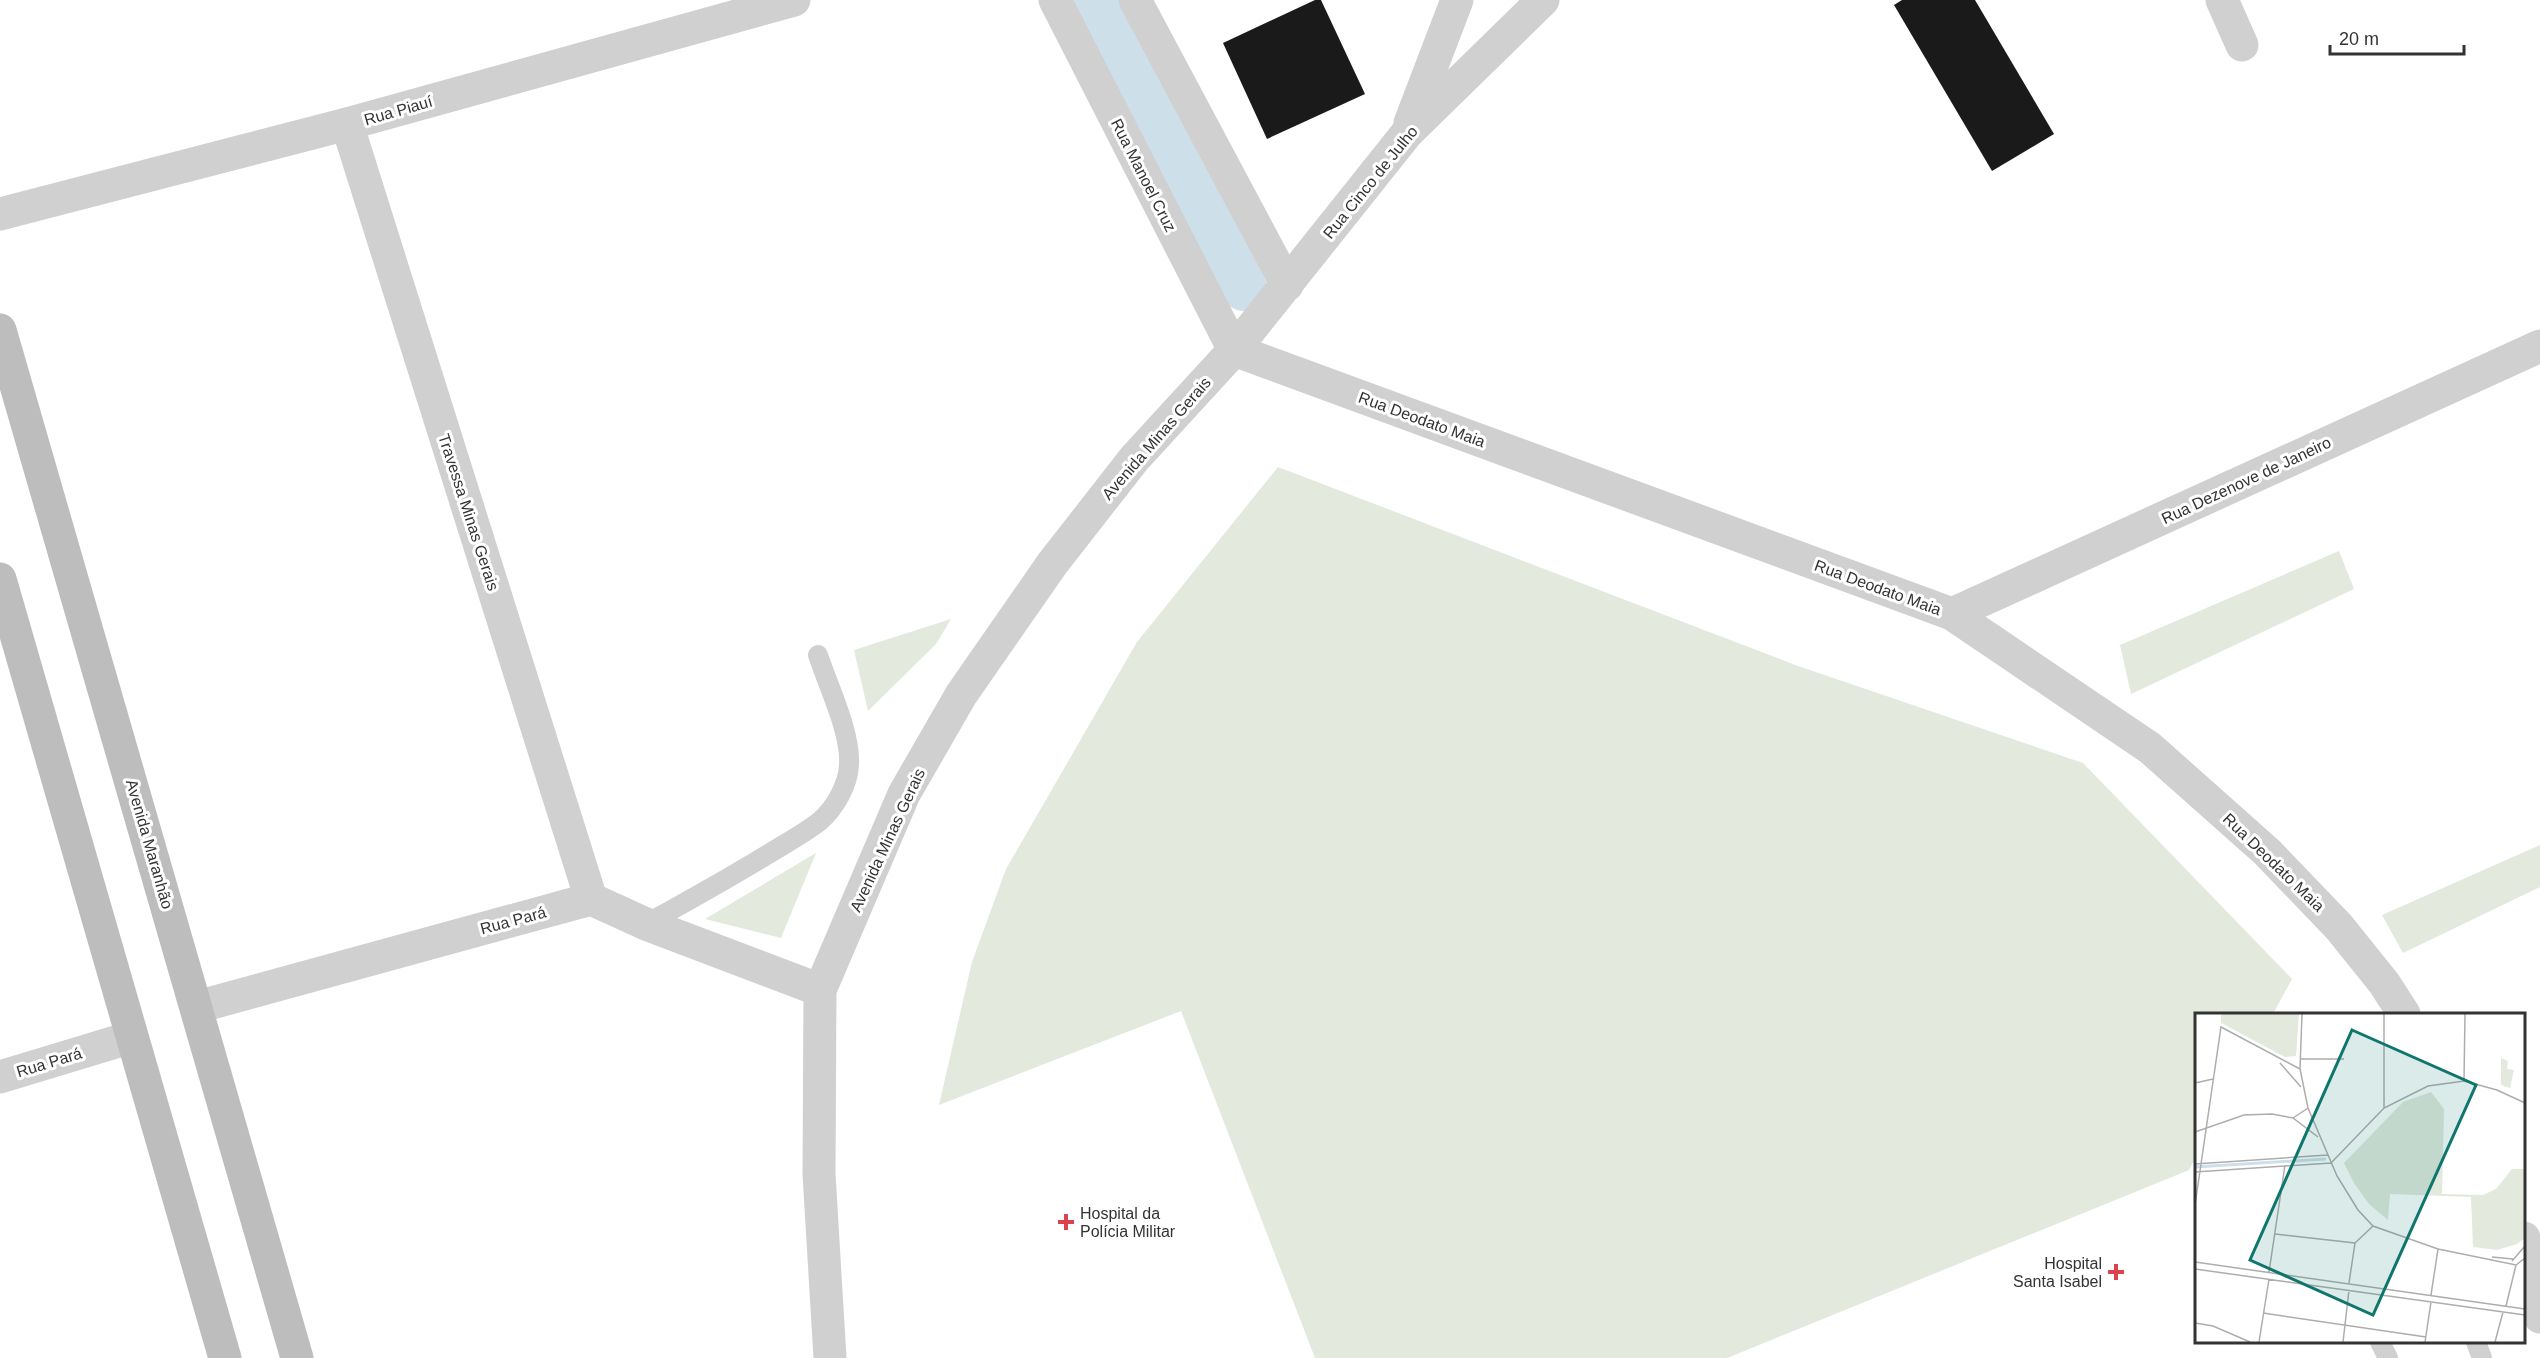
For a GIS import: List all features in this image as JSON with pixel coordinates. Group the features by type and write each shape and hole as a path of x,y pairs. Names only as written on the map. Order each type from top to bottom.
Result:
{"main road":[{"name":"Avenida Maranhão","path":"0,330 297,1358"},
{"path":"0,579 225,1358"}],"street":[{"name":"Rua Piauí","path":"0,214 346,124 794,0"},
{"name":"Rua Manoel Cruz","path":"1055,0 1234,350"},
{"path":"1135,0 1287,285"},
{"path":"1407,133 1457,0"},
{"name":"Rua Cinco de Julho","path":"1234,350 1407,133 1543,0"},
{"path":"2222,0 2242,45"},
{"name":"Travessa Minas Gerais","path":"346,124 591,899"},
{"name":"Rua Dezenove de Janeiro","path":"1952,614 2540,346"},
{"name":"Rua Deodato Maia","path":"1234,350 1952,614 2159,755 2267,852 2339,927 2384,983 2403,1013"},
{"name":"Avenida Minas Gerais","path":"830,1358 819,1174 820,990 904,794 961,695 1052,564 1134,459 1234,350"},
{"path":"591,899 646,924 820,990"},
{"name":"Rua Pará","path":"197,1007 591,899"},
{"name":"Rua Pará","path":"0,1077 132,1037"},
{"path":"2530,1238 2540,1317"}],"lane":[{"path":"646,924 796,837 821,820 836,801 849,765 848,751 845,734 818,655"},
{"path":"2381,1343 2388,1358"},
{"path":"2477,1343 2482,1358"}],"shaded area":[{"path":"1278,467 1798,666 2083,763 2292,979 2274,1013 2195,1013 2195,1159 2189,1170 1727,1358 1315,1358 1181,1011 939,1105 972,962 1006,869 1137,642"},
{"path":"2339,551 2354,589 2131,694 2120,645"},
{"path":"951,619 936,644 868,711 854,650"},
{"path":"2540,845 2540,887 2403,953 2382,915"},
{"path":"816,853 781,938 705,919"}],"building":[{"path":"1315,0 1321,0 1365,94 1267,139 1223,43"},
{"path":"1902,0 1975,0 2054,134 1992,171 1894,5"}],"waterway":[{"path":"1093,0 1244,288"}],"place":[{"name":"Hospital da Polícia Militar","path":"1066,1222"},
{"name":"Hospital Santa Isabel","path":"2116,1272"}]}
